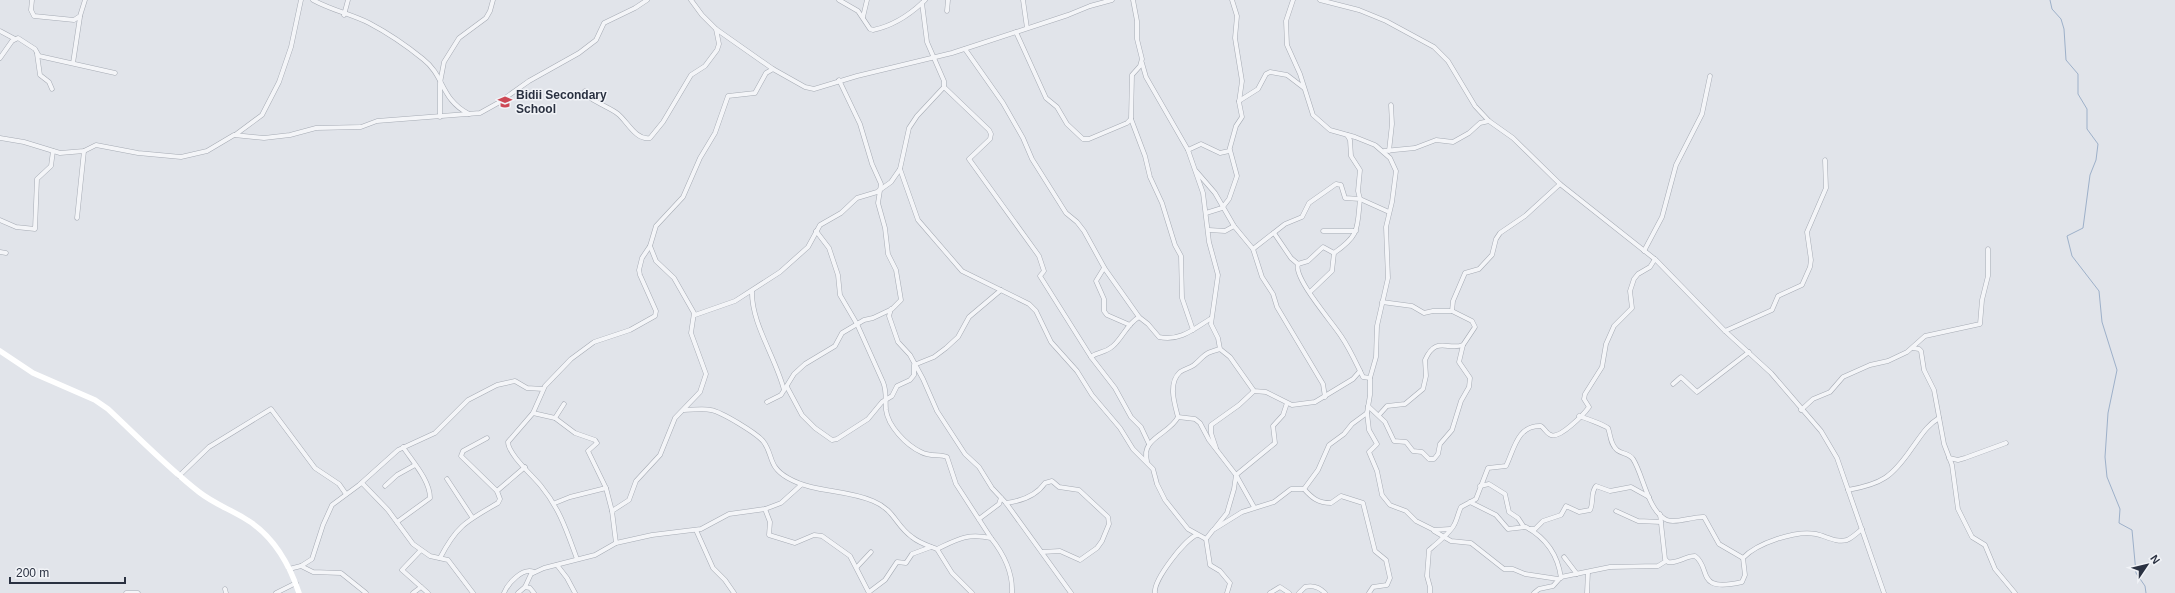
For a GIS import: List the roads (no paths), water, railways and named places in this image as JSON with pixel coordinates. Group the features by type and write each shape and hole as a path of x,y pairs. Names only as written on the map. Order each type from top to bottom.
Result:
{"main road":[{"path":"0,351 33,373 95,400 108,409 179,476 208,499 254,524 272,543 289,569 299,593"}],"street":[{"path":"32,0 31,10 34,16 74,20 80,17"},
{"path":"73,63 80,17 85,0"},
{"path":"0,138 24,142 64,153 84,151 92,146 103,145 138,153 170,157 189,157 207,151 234,135 262,114 281,78 291,47 301,0"},
{"path":"313,0 344,15 369,23 424,59 449,100 470,115"},
{"path":"344,15 348,0"},
{"path":"440,117 440,83 448,54 460,37 486,18 493,0"},
{"path":"234,135 264,138 290,135 316,128 361,126 377,121 408,117 470,115 490,108 529,81 579,53 596,40 604,23 636,8 647,0"},
{"path":"691,0 702,15 716,29 773,69 810,88 817,89 839,80 965,49 1090,6 1112,0"},
{"path":"839,0 854,8 863,17 870,29 880,29 912,13 924,2"},
{"path":"863,17 867,0"},
{"path":"947,12 948,0"},
{"path":"1023,0 1027,28"},
{"path":"1133,0 1142,63 1146,77 1188,150 1203,193 1210,244 1218,275 1210,319 1211,326 1218,338 1220,350 1230,357 1254,391"},
{"path":"1206,213 1222,208 1229,199 1236,179 1234,160 1230,150 1236,126 1242,117 1239,101 1242,81 1235,38 1237,16 1232,0"},
{"path":"1293,0 1286,21 1287,45 1315,118 1330,130 1371,143 1386,151 1396,171 1385,232 1389,272 1377,332 1376,357 1370,378 1367,413 1369,430 1377,444 1369,452 1377,471 1382,495 1391,506 1406,511 1416,521 1444,537 1455,542 1471,543 1504,569 1513,569 1523,574 1560,578 1610,567 1658,566 1666,561 1674,563 1683,558 1695,556 1699,560 1709,587"},
{"path":"1320,0 1359,10 1380,18 1427,42 1448,61 1475,106 1489,121 1513,138 1560,184 1594,209 1655,259 1725,331 1771,373 1826,439 1839,463 1884,593"},
{"path":"695,315 734,301 780,272 810,244 820,225 841,213 854,200 881,189 891,182 900,169 909,128 917,116 944,87 944,81 927,42 924,2"},
{"path":"585,91 586,96 590,100 600,103 616,113 632,130 642,137 650,138 663,122 691,75 705,66 718,47 716,29"},
{"path":"0,31 15,39 24,41 35,49 40,75 49,82 52,88"},
{"path":"1016,32 1046,98 1057,107 1065,121 1083,139 1089,140 1126,124 1131,119"},
{"path":"0,58 15,39"},
{"path":"965,49 999,97 1023,138 1032,159 1066,213 1076,220 1084,231 1104,268 1139,317 1148,324 1160,338 1177,338 1210,319"},
{"path":"37,54 114,73"},
{"path":"1142,63 1132,75 1131,119 1145,156 1150,177 1162,203 1173,240 1181,256 1182,298 1193,330"},
{"path":"577,560 555,503 511,450 508,442 533,413 543,389 571,359 590,344 630,330 655,316 656,311 639,270 642,258 650,246 656,226 683,197 700,158 715,134 728,96 755,93 766,73 773,69"},
{"path":"1239,101 1258,89 1266,74 1273,71 1287,75 1304,88"},
{"path":"1644,251 1662,217 1676,165 1702,114 1710,76"},
{"path":"767,402 777,397 786,388 794,374 805,364 831,350 835,346 840,335 857,324 892,309 900,302 901,292 895,267 888,251 886,228 878,203 881,189 860,124 839,80"},
{"path":"944,87 990,132 990,139 969,159 1039,256 1044,271 1040,276 1091,356 1115,388 1131,417 1148,439 1149,444"},
{"path":"1386,151 1392,124 1391,105"},
{"path":"1386,151 1415,148 1436,140 1455,141 1480,123 1489,121"},
{"path":"1334,253 1350,242 1356,231 1360,200 1358,191 1360,170 1352,159 1347,135"},
{"path":"1188,150 1199,144 1220,153 1230,150"},
{"path":"0,220 16,227 35,230 36,179 51,166 53,151"},
{"path":"76,218 84,151"},
{"path":"1725,331 1772,310 1778,296 1799,287 1804,282 1811,260 1807,232 1826,188 1825,160"},
{"path":"1194,168 1218,196 1222,208 1234,226 1253,249 1262,277 1273,294 1277,306 1323,384 1325,397"},
{"path":"900,169 920,224 964,273 1029,304 1036,311 1047,337 1077,371 1092,395 1120,428 1133,448 1155,471 1156,482 1164,498 1188,529 1206,539"},
{"path":"1253,249 1288,222 1302,217 1309,203 1334,184 1338,184 1342,187 1344,196 1347,199 1360,200 1389,212"},
{"path":"1452,311 1454,301 1465,272 1479,269 1492,255 1497,237 1529,212 1560,184"},
{"path":"1209,230 1225,231 1234,226"},
{"path":"816,231 829,248 838,275 840,295 857,324 885,387 887,415 899,434 912,447 929,456 948,457 955,482 1003,556 1012,581 1012,593"},
{"path":"1323,231 1356,231"},
{"path":"1274,233 1298,264"},
{"path":"612,511 629,500 636,481 660,455 671,424 700,392 706,374 691,333 695,315 674,278 656,261 650,246"},
{"path":"1298,264 1308,261 1323,248 1334,253"},
{"path":"1801,410 1813,399 1830,392 1842,377 1872,364 1888,361 1913,348 1922,338 1929,334 1959,327 1973,327 1980,324 1982,300 1988,268 1988,249"},
{"path":"0,252 6,253"},
{"path":"1310,292 1333,270 1334,253"},
{"path":"1430,593 1427,576 1428,553 1452,528 1461,507 1476,499 1489,467 1503,468 1506,466 1518,438 1530,428 1541,426 1550,435 1554,436 1571,427 1579,416 1589,407 1584,399 1585,394 1602,367 1606,344 1614,326 1632,308 1630,291 1634,279 1638,274 1650,267 1655,259"},
{"path":"1298,264 1297,269 1316,304 1344,340 1364,378 1370,378"},
{"path":"1104,268 1096,281 1104,299 1104,311 1107,314 1130,325"},
{"path":"914,365 934,357 946,348 958,337 969,317 1001,290"},
{"path":"752,291 752,304 755,317 786,388 802,415 814,428 833,440 868,419 886,399 892,396 898,386 910,380 914,375 914,365"},
{"path":"1368,406 1379,414 1386,423 1394,441 1406,442 1413,451 1422,452 1429,459 1434,459 1438,454 1440,444 1452,430 1462,399 1469,387 1470,378 1459,362 1463,345 1475,327 1472,321 1452,311 1433,311 1424,313 1412,306 1382,302"},
{"path":"892,309 889,316 897,340 910,355 914,365 926,383 937,411 965,454 979,467 990,486 1006,503 1071,593"},
{"path":"1091,356 1106,352 1117,343 1130,325 1139,317"},
{"path":"1379,414 1387,406 1405,404 1423,388 1426,376 1424,364 1425,358 1437,346 1443,344 1456,347 1463,345"},
{"path":"1913,348 1921,351 1924,370 1934,390 1939,418 1952,465 1958,509 1972,536 1985,545 1995,569 2015,593"},
{"path":"1147,462 1145,451 1149,444 1178,417 1172,387 1174,380 1181,372 1194,366 1205,354 1220,350"},
{"path":"1673,384 1681,377 1697,392 1749,352"},
{"path":"1218,452 1211,433 1211,425 1239,405 1254,391 1266,392 1287,403 1298,405 1318,401 1353,379 1360,371"},
{"path":"289,569 301,566 312,559 329,509 346,494 362,483 403,447 435,433 468,400 497,385 515,381 527,388 543,389"},
{"path":"1227,593 1230,584 1220,571 1210,565 1206,539 1227,513 1234,490 1236,475 1274,446 1273,426 1283,415 1287,403"},
{"path":"555,418 564,404"},
{"path":"179,476 209,447 271,409 315,468 340,484 346,494"},
{"path":"684,410 716,411 745,428 763,442 769,457 777,470 801,484 859,496 884,506 892,513 904,530 913,538 937,549 952,573 972,593"},
{"path":"533,413 555,418 575,433 595,440 597,443 588,451 606,488 612,511 616,543"},
{"path":"1213,530 1254,507 1274,502 1291,489 1304,488 1318,470 1329,445 1344,434 1352,424 1367,413"},
{"path":"1579,416 1606,427 1614,447 1634,461 1642,483 1660,514 1666,561"},
{"path":"1178,417 1198,421 1218,452 1236,475 1254,507"},
{"path":"1848,490 1871,486 1887,478 1912,449 1924,430 1939,418"},
{"path":"440,558 456,531 472,517 498,503 500,499 497,491 461,456 463,451 487,438"},
{"path":"1949,458 1958,460 2006,443"},
{"path":"397,522 430,498 430,491 403,447"},
{"path":"385,486 398,475 415,466"},
{"path":"497,491 525,468"},
{"path":"446,479 472,517"},
{"path":"1006,503 1023,500 1041,490 1046,483 1052,481 1059,487 1078,490 1106,514 1109,524 1102,541 1097,548 1080,560 1060,551 1042,552"},
{"path":"362,483 388,510 406,537 420,551 450,562 473,593"},
{"path":"504,593 515,578 527,571 534,572 577,560 601,552 616,543 652,534 696,530 703,528 729,514 765,509 780,503 801,484"},
{"path":"1480,486 1489,484 1505,494 1508,512 1518,518 1524,527"},
{"path":"1530,529 1535,529 1543,521 1561,515 1566,506 1579,512 1590,510 1592,508 1592,494 1596,486 1610,491 1631,487 1650,497"},
{"path":"555,503 570,497 606,488"},
{"path":"1304,488 1312,499 1320,502 1331,504 1341,496 1363,503 1375,551 1386,560 1390,578 1387,585 1373,587 1369,593"},
{"path":"979,519 999,504 1001,498"},
{"path":"1470,502 1496,515 1508,529 1524,527 1530,529 1551,547 1560,569 1560,578 1553,586 1545,589 1539,589 1534,593"},
{"path":"765,509 770,522 768,531 770,536 795,543 814,535 822,536 844,550 856,567 869,593 885,580 897,562 906,563 912,554 931,547"},
{"path":"1616,511 1638,521 1661,522"},
{"path":"1660,514 1670,521 1704,517 1718,544 1743,558"},
{"path":"1434,530 1452,528"},
{"path":"1743,558 1748,554 1783,537 1814,534 1844,540 1851,538 1862,529"},
{"path":"696,530 713,568 725,580 734,593"},
{"path":"937,549 966,536 977,535 990,538"},
{"path":"1155,593 1155,587 1168,563 1183,548 1190,538 1197,535"},
{"path":"420,551 402,570 428,593"},
{"path":"856,567 871,552"},
{"path":"1564,557 1577,574"},
{"path":"1719,591 1744,580 1743,558"},
{"path":"557,565 567,578 575,593"},
{"path":"301,566 313,572 341,572 366,593"},
{"path":"518,593 525,587 534,572"},
{"path":"1587,593 1588,572"},
{"path":"276,593 296,583"},
{"path":"1270,593 1282,586 1288,593"},
{"path":"1298,593 1305,587 1313,586 1320,588 1325,593"},
{"path":"413,593 421,587"},
{"path":"525,587 531,589 534,593"},
{"path":"126,593 138,593"}],"waterway":[{"path":"2050,0 2052,9 2061,19 2064,29 2066,60 2078,74 2078,94 2087,109 2087,129 2098,144 2096,160 2090,175 2083,228 2067,236 2072,256 2099,291 2102,322 2117,370 2108,413 2105,457 2107,477 2120,509 2119,523 2132,530 2136,573 2145,586 2146,593"}],"place":[{"name":"Bidii Secondary School","path":"505,102"}]}
